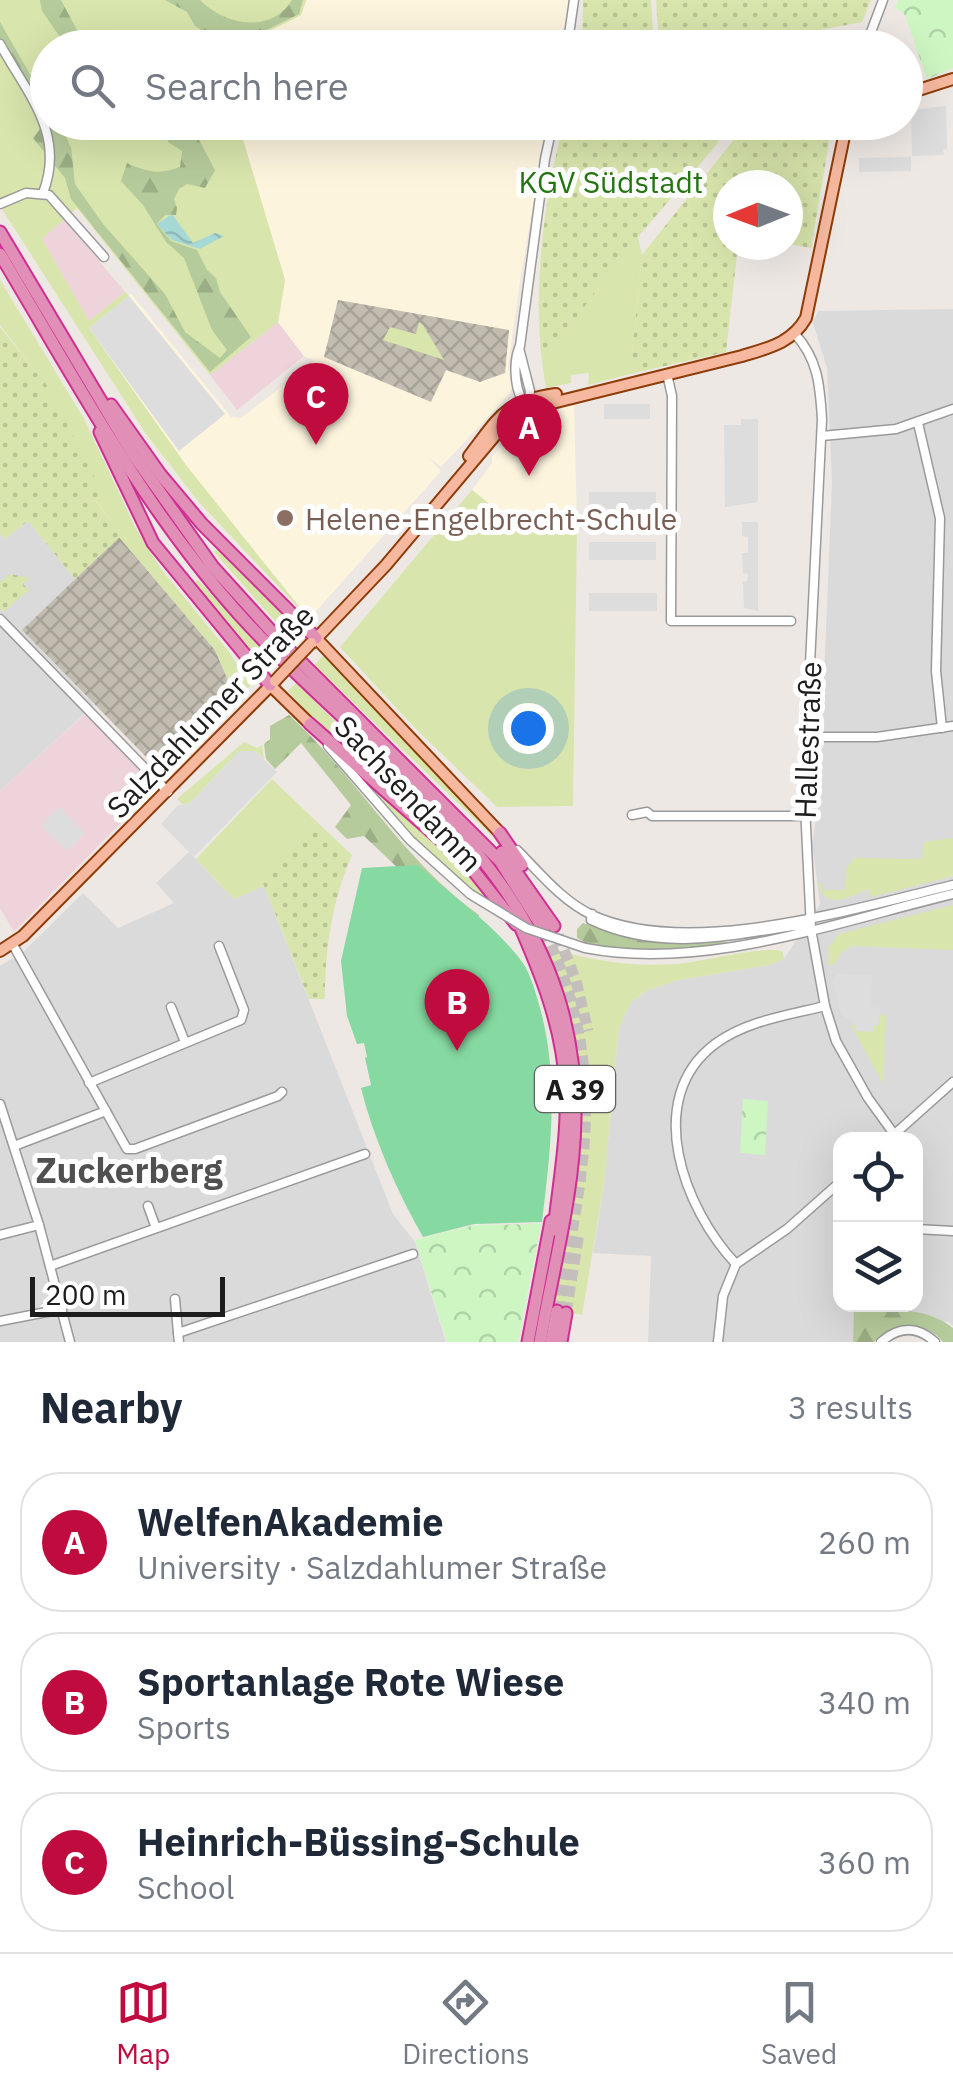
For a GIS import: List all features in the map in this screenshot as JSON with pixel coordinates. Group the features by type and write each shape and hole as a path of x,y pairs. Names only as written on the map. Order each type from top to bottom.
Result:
{"highway":[{"name":"A 39","path":"0,232 147,476 212,567 441,806 514,900 545,957 564,1015 573,1063 575,1131 540,1342"},
{"name":"A 39","path":"0,254 145,493 218,590 278,654 441,806"},
{"path":"83,372 202,524 314,640"},
{"path":"85,396 153,542 273,683"},
{"path":"310,724 468,865 506,908 528,945"},
{"path":"441,806 463,812 502,852 552,930 532,882 500,833"},
{"path":"441,806 504,896 548,991 562,1056 566,1117 550,1288"},
{"path":"528,1342 559,1182"},
{"path":"551,1342 561,1312"},
{"path":"560,1342 561,1312"},
{"path":"561,1312 570,1342"}],"main road":[{"path":"923,89 953,79"},
{"path":"795,334 806,318 843,140"},
{"name":"Salzdahlumer Straße","path":"0,951 12,944 168,792 273,683 386,565 526,402 667,374 774,346 795,334"},
{"name":"Sachsendamm","path":"314,640 500,833"},
{"name":"Sachsendamm","path":"273,683 310,724"}],"street":[{"path":"570,30 574,0"},
{"path":"871,30 882,0"},
{"path":"0,44 30,98"},
{"path":"43,193 51,157 49,140"},
{"path":"520,346 550,140"},
{"path":"3,202 26,193 43,193 60,205 104,257"},
{"name":"Hallestraße","path":"795,334 808,348 816,366 822,436 804,816 811,929 825,1006 848,1065 888,1132"},
{"path":"519,348 526,402 515,366 519,348"},
{"path":"667,374 672,396 671,621 792,621"},
{"path":"822,436 875,432 918,423 953,410"},
{"path":"918,423 940,512 936,688 942,728"},
{"path":"940,512 952,509"},
{"path":"0,618 168,792"},
{"name":"Sachsendamm","path":"310,724 410,840 470,894 526,928 585,948 628,954 680,954 728,947 953,894"},
{"path":"806,737 877,737 953,726"},
{"path":"632,815 647,812 652,816 804,816"},
{"name":"Sachsendamm","path":"500,833 556,890 592,914 635,930 673,934 810,918 953,884"},
{"name":"Sachsendamm","path":"592,914 591,920 621,932 672,940 792,926 811,929"},
{"path":"12,944 129,1150 282,1092"},
{"path":"89,1083 243,1017 244,1010 218,946"},
{"path":"736,1264 699,1213 681,1166 676,1114 686,1076 698,1058 736,1031 825,1006"},
{"path":"171,1007 185,1042"},
{"path":"897,1132 953,1082"},
{"path":"0,1104 40,1225 70,1342"},
{"path":"14,1146 106,1111"},
{"path":"50,1266 365,1154"},
{"path":"718,1342 723,1296 736,1264 786,1229 833,1188"},
{"path":"830,1191 833,1194"},
{"path":"148,1206 156,1228"},
{"path":"0,1235 40,1225"},
{"path":"923,1229 953,1231"},
{"path":"174,1299 178,1337 413,1254"},
{"path":"0,1321 62,1309"},
{"path":"881,1342 894,1332 907,1329 921,1332 935,1342"}],"shaded area":[{"path":"306,0 569,0 565,30 271,30 301,15"},
{"path":"946,106 944,155 912,156 912,140 923,140 923,109"},
{"path":"243,140 544,140 520,281 508,368 512,387 509,394 441,467 427,456 441,471 309,619 185,465 89,328 131,294 231,417 241,418 315,361 304,356 278,322 285,280"},
{"path":"911,157 911,171 859,172 859,158"},
{"path":"64,219 125,292 89,322 42,239"},
{"path":"129,296 225,414 179,451 89,328"},
{"path":"338,300 509,330 505,373 480,382 446,370 431,402 324,357"},
{"path":"953,309 953,1326 949,1322 904,1324 884,1330 872,1342 648,1342 651,1256 593,1253 619,1026 631,1002 648,990 784,959 820,904 812,844 819,802 832,483 827,368 813,323 818,311"},
{"path":"278,322 304,356 237,410 210,375"},
{"path":"604,404 650,404 650,419 604,419"},
{"path":"574,405 577,527 521,529 472,490 492,463 492,457 520,424 536,414"},
{"path":"741,419 758,419 758,502 725,507 724,425 741,425"},
{"path":"589,492 656,492 656,510 589,509"},
{"path":"28,521 75,579 22,630 94,705 0,791 0,533 5,539"},
{"path":"742,522 758,522 758,611 744,608 743,582 748,574 743,573 742,553 748,553 748,537 742,536"},
{"path":"119,537 215,650 231,687 154,765 22,630"},
{"path":"589,542 656,542 656,560 589,560"},
{"path":"589,593 657,593 657,611 589,611"},
{"path":"86,713 157,786 14,932 0,908 0,791"},
{"path":"239,751 255,751 277,772 194,857 161,824 177,806 190,803"},
{"path":"59,807 85,833 67,851 41,826"},
{"path":"189,852 234,899 264,885 393,1214 415,1242 446,1342 0,1342 0,966 22,953 83,893 118,928 174,903 156,883"},
{"path":"838,974 872,975 871,1007 881,1008 873,1032 856,1031 856,1025 841,1014 833,981"}],"green space":[{"path":"0,0 306,0 301,15 271,30 30,30 30,140 243,140 285,280 278,322 210,375 77,208 42,239 89,321 125,292 129,296 89,328 186,465 309,619 199,502 146,434 0,206"},
{"path":"40,0 61,0 77,30 55,30 42,11"},
{"path":"165,0 200,0 222,16 261,22 283,11 292,0 303,0 299,14 266,30 201,30 187,12"},
{"path":"583,0 651,0 653,30 582,30"},
{"path":"656,0 871,0 862,22 820,30 658,30"},
{"path":"898,0 953,0 953,68 927,79 923,67 923,30 910,30 905,15 895,7"},
{"path":"0,22 30,74 30,96 0,53"},
{"path":"35,140 68,140 75,184 103,224 165,294 185,332 220,358 227,350 212,330 184,258 166,242 143,205 121,181 127,163 153,171 180,167 182,151 168,140 199,140 215,170 205,188 187,184 179,189 174,199 176,215 165,215 157,224 171,241 197,250 251,337 210,372 71,199 65,178"},
{"name":"KGV Südstadt","path":"560,140 718,140 542,362 542,241"},
{"path":"733,140 829,140 811,248 803,247 803,170 713,170 713,260 736,260 726,352 630,374 642,255"},
{"path":"638,237 642,255 630,374 588,385 589,373 571,375 571,383 546,388 542,362"},
{"path":"0,280 84,419 136,529 161,569 229,652 250,686 162,772 154,765 231,687 215,650 119,537 121,534 94,498 49,389 0,325"},
{"path":"419,322 444,360 383,340 390,327 416,334"},
{"path":"0,327 49,388 102,492 94,499 122,535 75,579 28,521 5,539 0,533"},
{"path":"472,490 521,529 577,527 573,806 497,807 416,729 340,647"},
{"path":"218,548 304,632 294,643 214,552"},
{"path":"10,574 30,578 23,584 29,590 3,612 0,582"},
{"path":"198,580 275,662 266,672 193,583"},
{"path":"324,655 503,846 314,665"},
{"path":"296,683 428,812 465,855 343,750 288,691"},
{"path":"289,715 427,870 479,915 478,921 455,922 364,836 347,839 335,827 351,805 301,743 275,769 266,759 264,744 270,739 270,726"},
{"path":"244,742 257,748 262,745 264,759 255,751 239,751 190,803 183,805 177,799"},
{"path":"363,778 447,851 492,899 489,901 471,889 437,860"},
{"path":"272,779 316,821 262,878 264,886 234,899 196,859"},
{"path":"316,821 352,855 331,926 325,999 309,999 261,878"},
{"path":"953,838 953,876 871,897 868,889 838,899 821,892 818,883 822,890 845,890 846,869 854,858 922,859 924,842"},
{"path":"418,865 509,946 533,984 545,1028 551,1083 542,1222 474,1224 423,1237 395,1183 373,1127 361,1088 371,1085 367,1057 364,1043 357,1044 347,1016 341,961 362,868"},
{"path":"953,905 953,950 852,946 841,953 834,965 829,965 828,948 839,934"},
{"path":"583,923 642,940 729,942 673,950 611,949 577,938 577,929"},
{"path":"546,946 578,956 643,965 687,963 763,950 783,952 784,959 679,980 648,990 631,1002 619,1027 604,1183 582,1315 551,1309 580,1118 572,1030"},
{"path":"879,1015 886,1015 883,1084 851,1025 878,1026"},
{"path":"743,1099 768,1101 765,1155 740,1153"},
{"path":"541,1224 518,1342 447,1342 415,1240 475,1225"},
{"path":"854,1312 911,1312 931,1316 953,1328 953,1342 943,1342 927,1329 909,1326 891,1330 874,1342 853,1342"}],"water":[{"path":"172,214 193,243 215,233 224,236 200,249 172,240 157,224"}],"tunnel":[{"path":"544,930 565,981 578,1028 584,1074 582,1164 557,1311"},
{"path":"558,935 576,981 588,1031"},
{"path":"566,1313 579,1233"}],"place":[{"name":"Heinrich-Büssing-Schule","path":"316,445"},
{"name":"WelfenAkademie","path":"529,476"},
{"name":"Helene-Engelbrecht-Schule","path":"285,518"},
{"name":"Sportanlage Rote Wiese","path":"457,1051"}],"district":[{"name":"Zuckerberg","path":"129,1170"}]}
